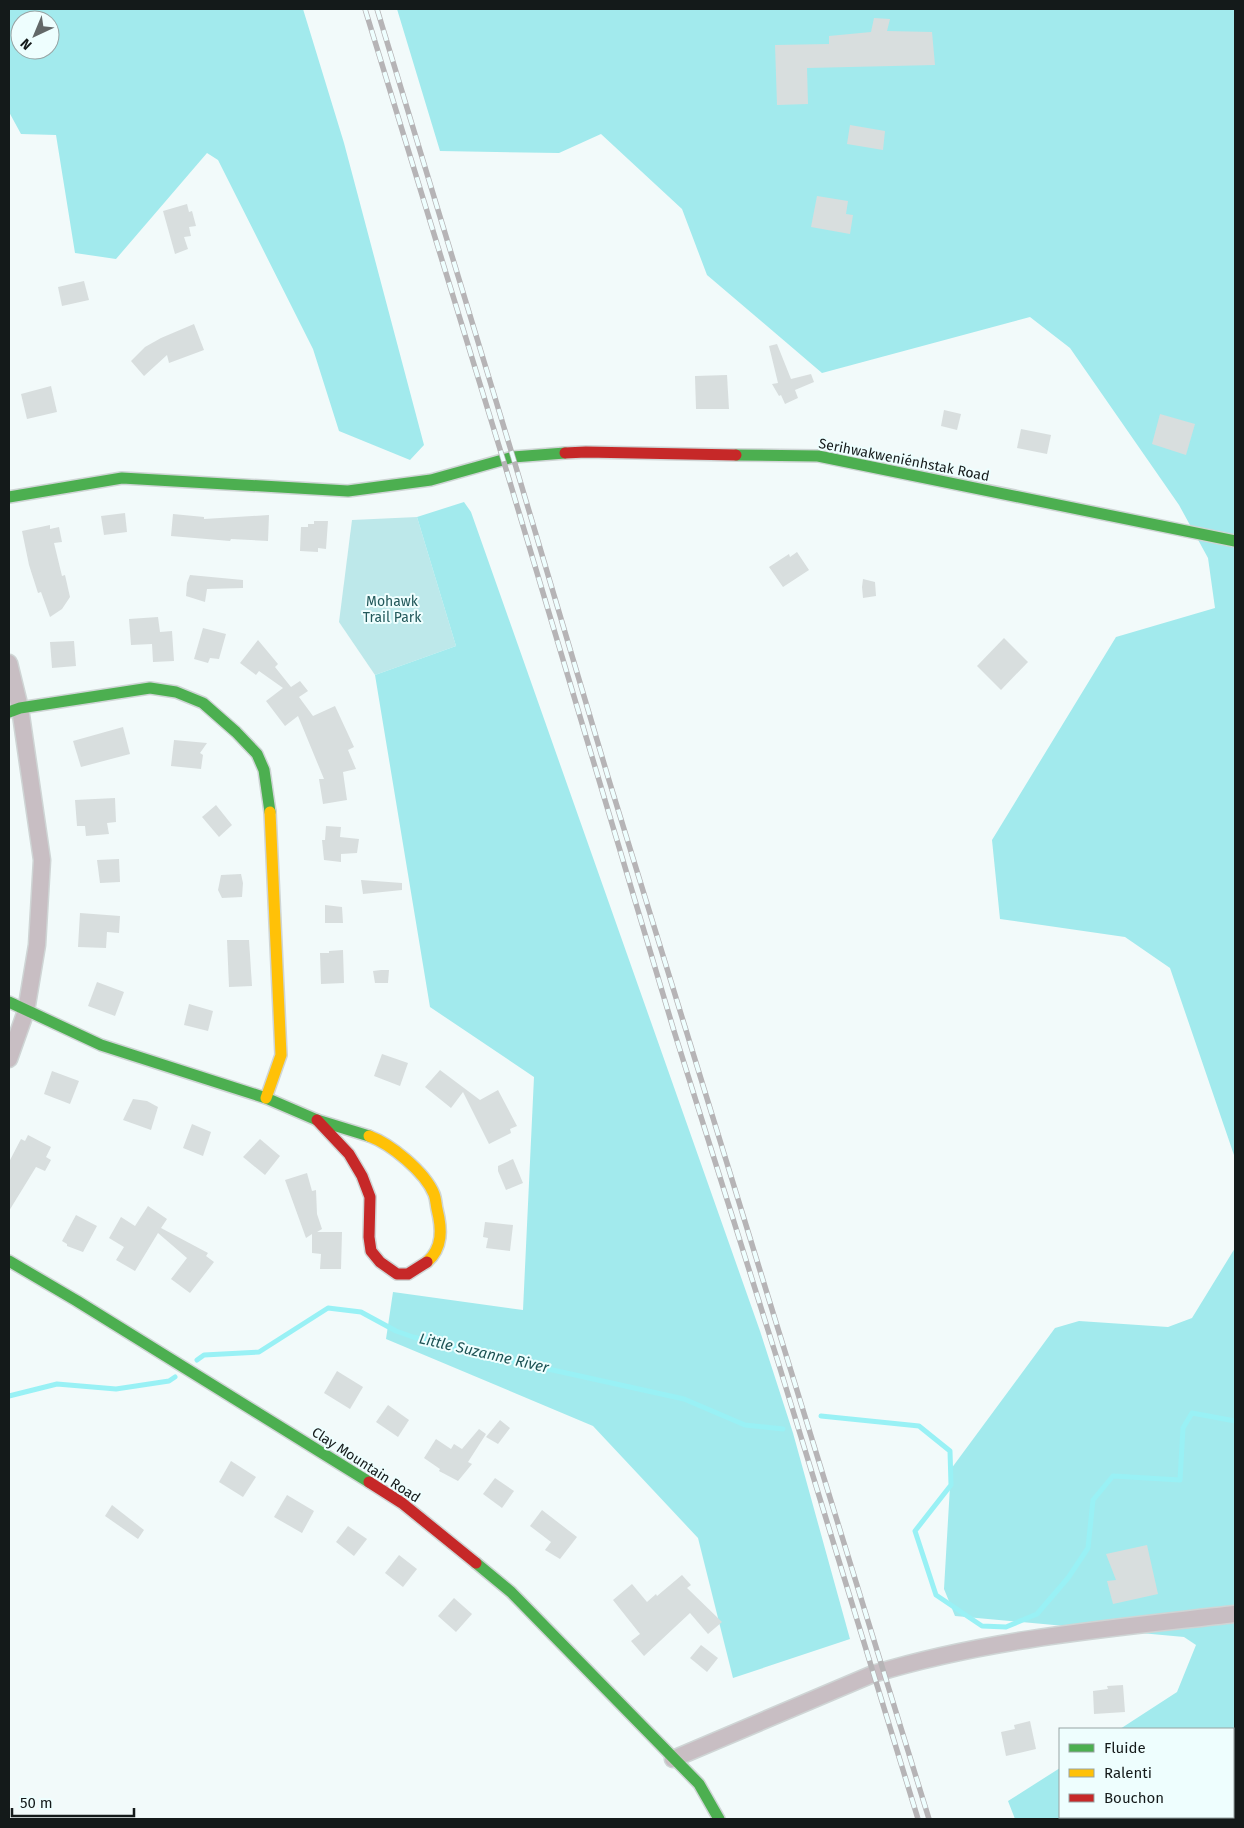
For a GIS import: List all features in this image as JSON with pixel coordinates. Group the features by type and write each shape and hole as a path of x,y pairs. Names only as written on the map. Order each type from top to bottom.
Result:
{"street":[{"name":"Serihwakweniénhstak Road","path":"9,497 122,478 348,491 430,480 503,459 586,452 818,456 1235,541"},
{"path":"9,663 14,710 42,860 37,945 26,1011 9,1059"},
{"path":"14,710 150,688 176,692 203,703 236,732 257,754 264,770 270,805 281,1055 266,1098"},
{"path":"9,1002 101,1045 266,1098 317,1120 377,1139 393,1149 419,1172 434,1194 441,1226 440,1242 433,1257 420,1268 408,1274 397,1274 380,1262 371,1251 369,1237 370,1197 362,1176 350,1154 317,1120"},
{"name":"Clay Mountain Road","path":"9,1261 77,1301 402,1503 511,1592 698,1784 720,1819"},
{"path":"673,1759 873,1674 903,1665 1018,1640 1235,1614"}],"green space":[{"name":"Mohawk Trail Park","path":"417,517 456,646 375,675 339,622 352,520"}],"shaded area":[{"path":"9,9 303,9 344,143 424,445 410,460 339,431 313,349 218,160 207,153 116,259 75,253 56,135 21,134 9,112"},
{"path":"397,9 1235,9 1235,1158 1170,968 1125,937 1000,919 992,840 1116,637 1215,608 1208,558 1179,505 1070,348 1030,317 822,373 707,275 682,209 601,134 559,153 440,151"},
{"path":"464,502 471,512 760,1331 793,1433 850,1639 733,1678 698,1538 593,1426 386,1339 393,1292 523,1310 534,1077 430,1007 375,675 456,646 417,517"},
{"path":"1235,1248 1235,1819 1015,1819 1008,1801 1059,1769 1059,1818 1234,1818 1234,1728 1122,1728 1177,1692 1196,1645 1184,1637 955,1616 944,1589 951,1469 1055,1328 1079,1321 1168,1327 1192,1318"}],"building":[{"path":"874,18 890,19 887,31 932,32 935,65 807,68 808,104 777,105 775,45 829,44 829,36 871,32"},
{"path":"850,125 885,131 883,150 847,144"},
{"path":"817,196 848,201 846,214 853,215 850,234 811,227"},
{"path":"187,204 189,212 192,211 196,226 189,227 191,236 184,237 188,249 175,254 163,211"},
{"path":"84,281 89,300 62,306 58,287"},
{"path":"194,324 204,350 169,363 167,355 144,376 131,361 145,347"},
{"path":"777,344 791,379 811,374 814,382 795,390 798,398 785,404 781,395 779,396 772,384 778,383 769,346"},
{"path":"727,375 729,409 696,409 695,376"},
{"path":"51,386 57,412 27,419 21,394"},
{"path":"944,410 961,414 957,430 941,426"},
{"path":"1160,414 1195,424 1186,455 1152,444"},
{"path":"1021,429 1051,435 1047,454 1017,448"},
{"path":"125,513 127,532 104,535 101,516"},
{"path":"173,514 204,517 204,519 269,515 268,541 231,539 230,541 171,536"},
{"path":"314,521 328,521 326,549 318,548 318,552 300,551 301,527 308,527 308,524 314,524"},
{"path":"50,525 50,529 59,527 62,542 54,543 62,576 65,575 70,597 62,609 50,617 41,592 38,593 29,565 22,531"},
{"path":"797,552 809,570 783,587 769,567 789,554 790,557"},
{"path":"190,575 243,580 243,588 207,589 205,602 186,596"},
{"path":"863,579 875,582 876,596 863,598"},
{"path":"158,617 160,632 172,631 174,661 153,662 152,644 131,645 129,619"},
{"path":"203,628 226,634 219,659 210,658 208,663 194,659"},
{"path":"1004,638 1028,662 1001,690 977,666"},
{"path":"258,640 278,664 275,667 291,687 300,681 308,691 299,697 313,716 335,706 354,747 348,750 356,769 343,772 347,800 323,804 319,779 324,779 298,716 285,726 266,701 283,688 259,671 256,675 240,663"},
{"path":"74,641 76,666 52,668 50,642"},
{"path":"123,727 130,754 81,767 73,741"},
{"path":"174,740 207,743 200,753 203,755 201,769 171,766"},
{"path":"115,798 116,822 107,823 109,834 86,836 85,826 77,826 75,800"},
{"path":"216,805 232,825 219,837 202,817"},
{"path":"326,826 341,827 340,837 359,839 357,853 341,854 341,862 324,860 322,840 325,840"},
{"path":"119,859 120,882 100,883 97,860"},
{"path":"241,874 243,883 242,897 222,898 218,890 221,875"},
{"path":"361,880 402,883 402,890 363,894"},
{"path":"325,905 342,907 343,923 325,923"},
{"path":"80,913 120,916 119,933 107,932 106,948 78,947"},
{"path":"227,940 249,940 252,986 229,987"},
{"path":"343,950 344,983 321,984 320,953"},
{"path":"389,970 388,983 375,983 373,971"},
{"path":"97,982 124,992 115,1016 88,1006"},
{"path":"189,1004 213,1011 208,1031 184,1025"},
{"path":"382,1054 408,1063 400,1086 374,1076"},
{"path":"440,1070 480,1100 498,1090 517,1126 510,1129 511,1133 489,1144 463,1092 451,1108 425,1087"},
{"path":"52,1071 79,1081 70,1104 44,1094"},
{"path":"133,1099 147,1101 158,1107 151,1130 123,1120"},
{"path":"192,1124 211,1132 203,1156 183,1148"},
{"path":"28,1135 51,1147 46,1157 51,1160 45,1171 36,1167 9,1211 9,1162 21,1139 25,1141"},
{"path":"260,1139 280,1156 265,1175 243,1157"},
{"path":"513,1159 523,1183 506,1190 498,1171 498,1166"},
{"path":"307,1173 312,1191 316,1190 317,1214 322,1229 317,1232 342,1232 341,1269 320,1269 321,1254 312,1253 312,1234 306,1238 285,1180"},
{"path":"148,1206 167,1219 161,1228 208,1253 206,1256 214,1262 190,1293 171,1279 187,1258 158,1233 135,1271 116,1260 124,1247 109,1238 121,1217 135,1226"},
{"path":"76,1215 97,1226 83,1252 67,1246 62,1241"},
{"path":"485,1222 513,1225 510,1251 486,1248 488,1238 483,1237"},
{"path":"337,1371 363,1387 350,1409 324,1393"},
{"path":"388,1405 409,1420 398,1437 376,1422"},
{"path":"500,1420 510,1428 498,1444 486,1437"},
{"path":"479,1429 486,1434 468,1462 472,1464 458,1481 439,1471 440,1469 424,1458 436,1439 451,1449 454,1444 462,1449"},
{"path":"231,1461 256,1477 243,1497 219,1482"},
{"path":"495,1478 514,1491 502,1508 483,1494"},
{"path":"287,1495 314,1511 302,1533 274,1517"},
{"path":"112,1505 144,1530 138,1539 105,1516"},
{"path":"542,1510 577,1537 560,1559 545,1550 551,1542 530,1526"},
{"path":"348,1526 367,1539 354,1556 336,1542"},
{"path":"1147,1545 1158,1594 1113,1604 1107,1581 1116,1580 1106,1554"},
{"path":"399,1555 417,1569 403,1587 385,1573"},
{"path":"682,1575 691,1585 687,1588 722,1622 708,1634 690,1613 644,1656 631,1641 640,1634 613,1600 632,1584 647,1602"},
{"path":"454,1598 472,1614 456,1632 438,1616"},
{"path":"701,1645 718,1658 707,1672 690,1658"},
{"path":"1123,1685 1125,1712 1094,1714 1093,1691 1108,1689 1107,1686"},
{"path":"1030,1721 1036,1749 1006,1756 1001,1732 1015,1729 1014,1725"}],"waterway":[{"name":"Little Suzanne River","path":"197,1360 204,1355 259,1352 328,1308 361,1312 396,1331 413,1337 684,1399 745,1425 783,1429"},
{"name":"Little Suzanne River","path":"9,1396 57,1384 116,1389 169,1381 175,1377"},
{"name":"Little Suzanne River","path":"821,1416 919,1426 950,1451 951,1485 915,1531 936,1595 982,1626 1006,1627 1037,1614 1068,1578 1088,1548 1093,1500 1113,1476 1180,1480 1183,1428 1192,1413 1235,1421"}],"railway":[{"path":"365,9 503,459 674,1031 779,1365 918,1819"},
{"path":"377,9 608,777 929,1819"}],"traffic: fast":[{"path":"9,497 122,478 348,491 431,480 513,457 565,453"},
{"path":"736,455 818,456 1235,541"},
{"path":"9,712 20,708 150,688 176,692 203,703 236,732 257,754 264,770 270,812"},
{"path":"9,1002 101,1045 266,1098 317,1120 369,1136"},
{"path":"9,1261 369,1482"},
{"path":"476,1563 511,1592 699,1784 719,1819"}],"traffic: slow":[{"path":"266,1098 281,1055 270,812"},
{"path":"369,1136 387,1145 415,1168 434,1194 440,1224 440,1238 436,1251 427,1262"}],"traffic: jam":[{"path":"565,453 736,455"},
{"path":"317,1120 349,1154 362,1176 370,1197 369,1237 371,1251 380,1262 397,1274 408,1274 427,1262"},
{"path":"369,1482 402,1503 476,1563"}]}
